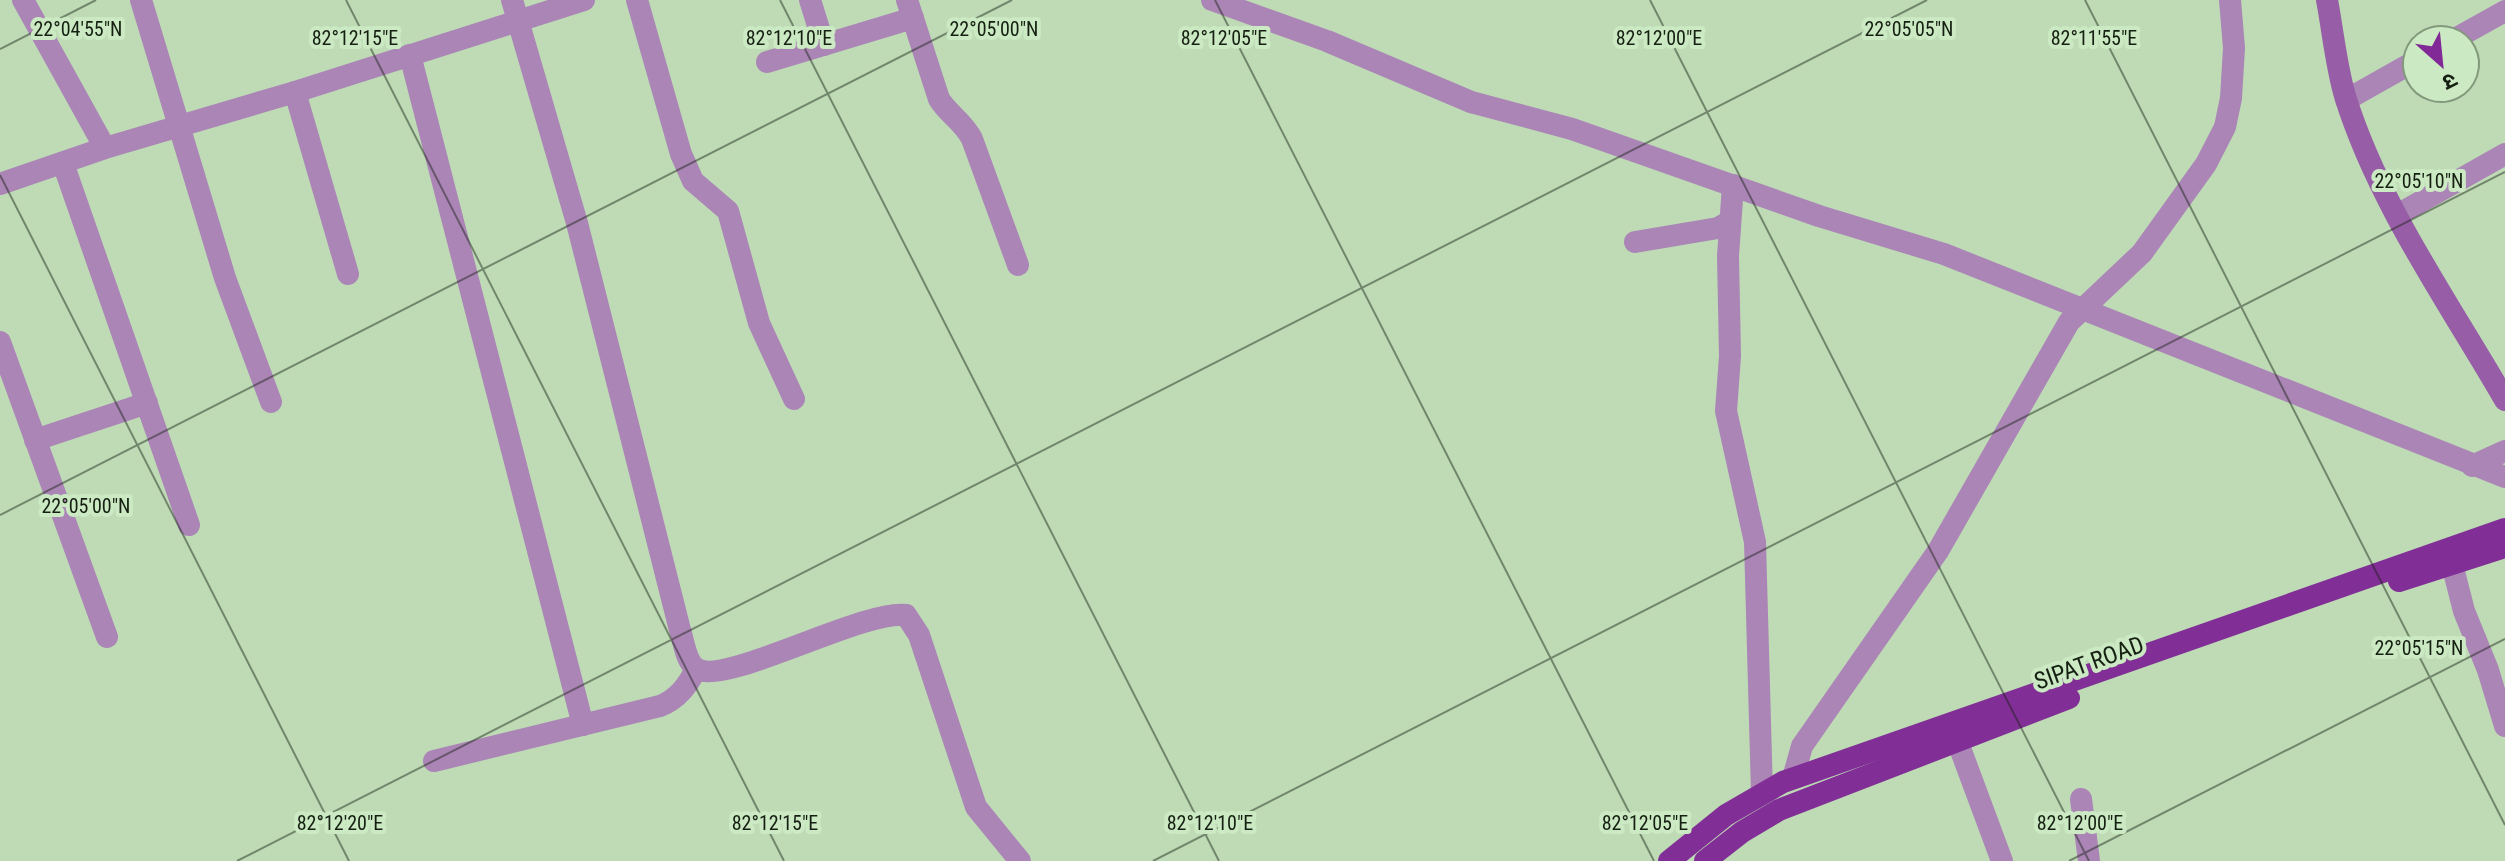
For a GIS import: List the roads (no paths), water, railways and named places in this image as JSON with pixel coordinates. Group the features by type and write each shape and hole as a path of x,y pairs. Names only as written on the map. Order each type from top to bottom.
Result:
{"highway":[{"path":"1669,861 1726,815 1793,778 2505,529"},
{"name":"SIPAT ROAD","path":"1705,861 1742,832 1779,810 1957,740 2359,594 2505,547"}],"main road":[{"path":"2327,0 2337,67 2346,100 2373,168 2505,400"}],"street":[{"path":"23,0 105,148"},
{"path":"141,0 225,278 271,402"},
{"path":"512,0 577,223 688,658 696,669 710,672 802,645 884,615 906,615 919,635 976,807 1020,861"},
{"path":"0,184 105,148 295,92 584,0"},
{"path":"637,0 686,168 693,181 728,211 759,323 794,399"},
{"path":"810,0 824,45"},
{"path":"1212,0 1258,8 1471,102 1572,129 1819,216 1944,254 2505,477"},
{"path":"1793,778 1802,746 1938,551 2053,346 2080,310 2142,253 2217,146 2229,113 2233,83 2230,0"},
{"path":"767,62 824,45 910,9 939,99 945,109 966,127 972,139 1018,265"},
{"path":"2481,24 2505,11"},
{"path":"410,55 583,725"},
{"path":"2346,100 2401,69"},
{"path":"295,92 348,274"},
{"path":"2397,215 2505,154"},
{"path":"63,163 189,525"},
{"path":"1733,185 1729,222 1730,356 1726,411 1755,542 1762,794"},
{"path":"1635,242 1718,228 1729,222"},
{"path":"0,342 107,637"},
{"path":"35,440 147,403"},
{"path":"2472,466 2505,451"},
{"path":"2452,564 2464,611 2488,670 2505,726"},
{"path":"434,761 668,703 683,690 696,669"},
{"path":"1957,740 2002,861"},
{"path":"2081,799 2089,861"}]}
